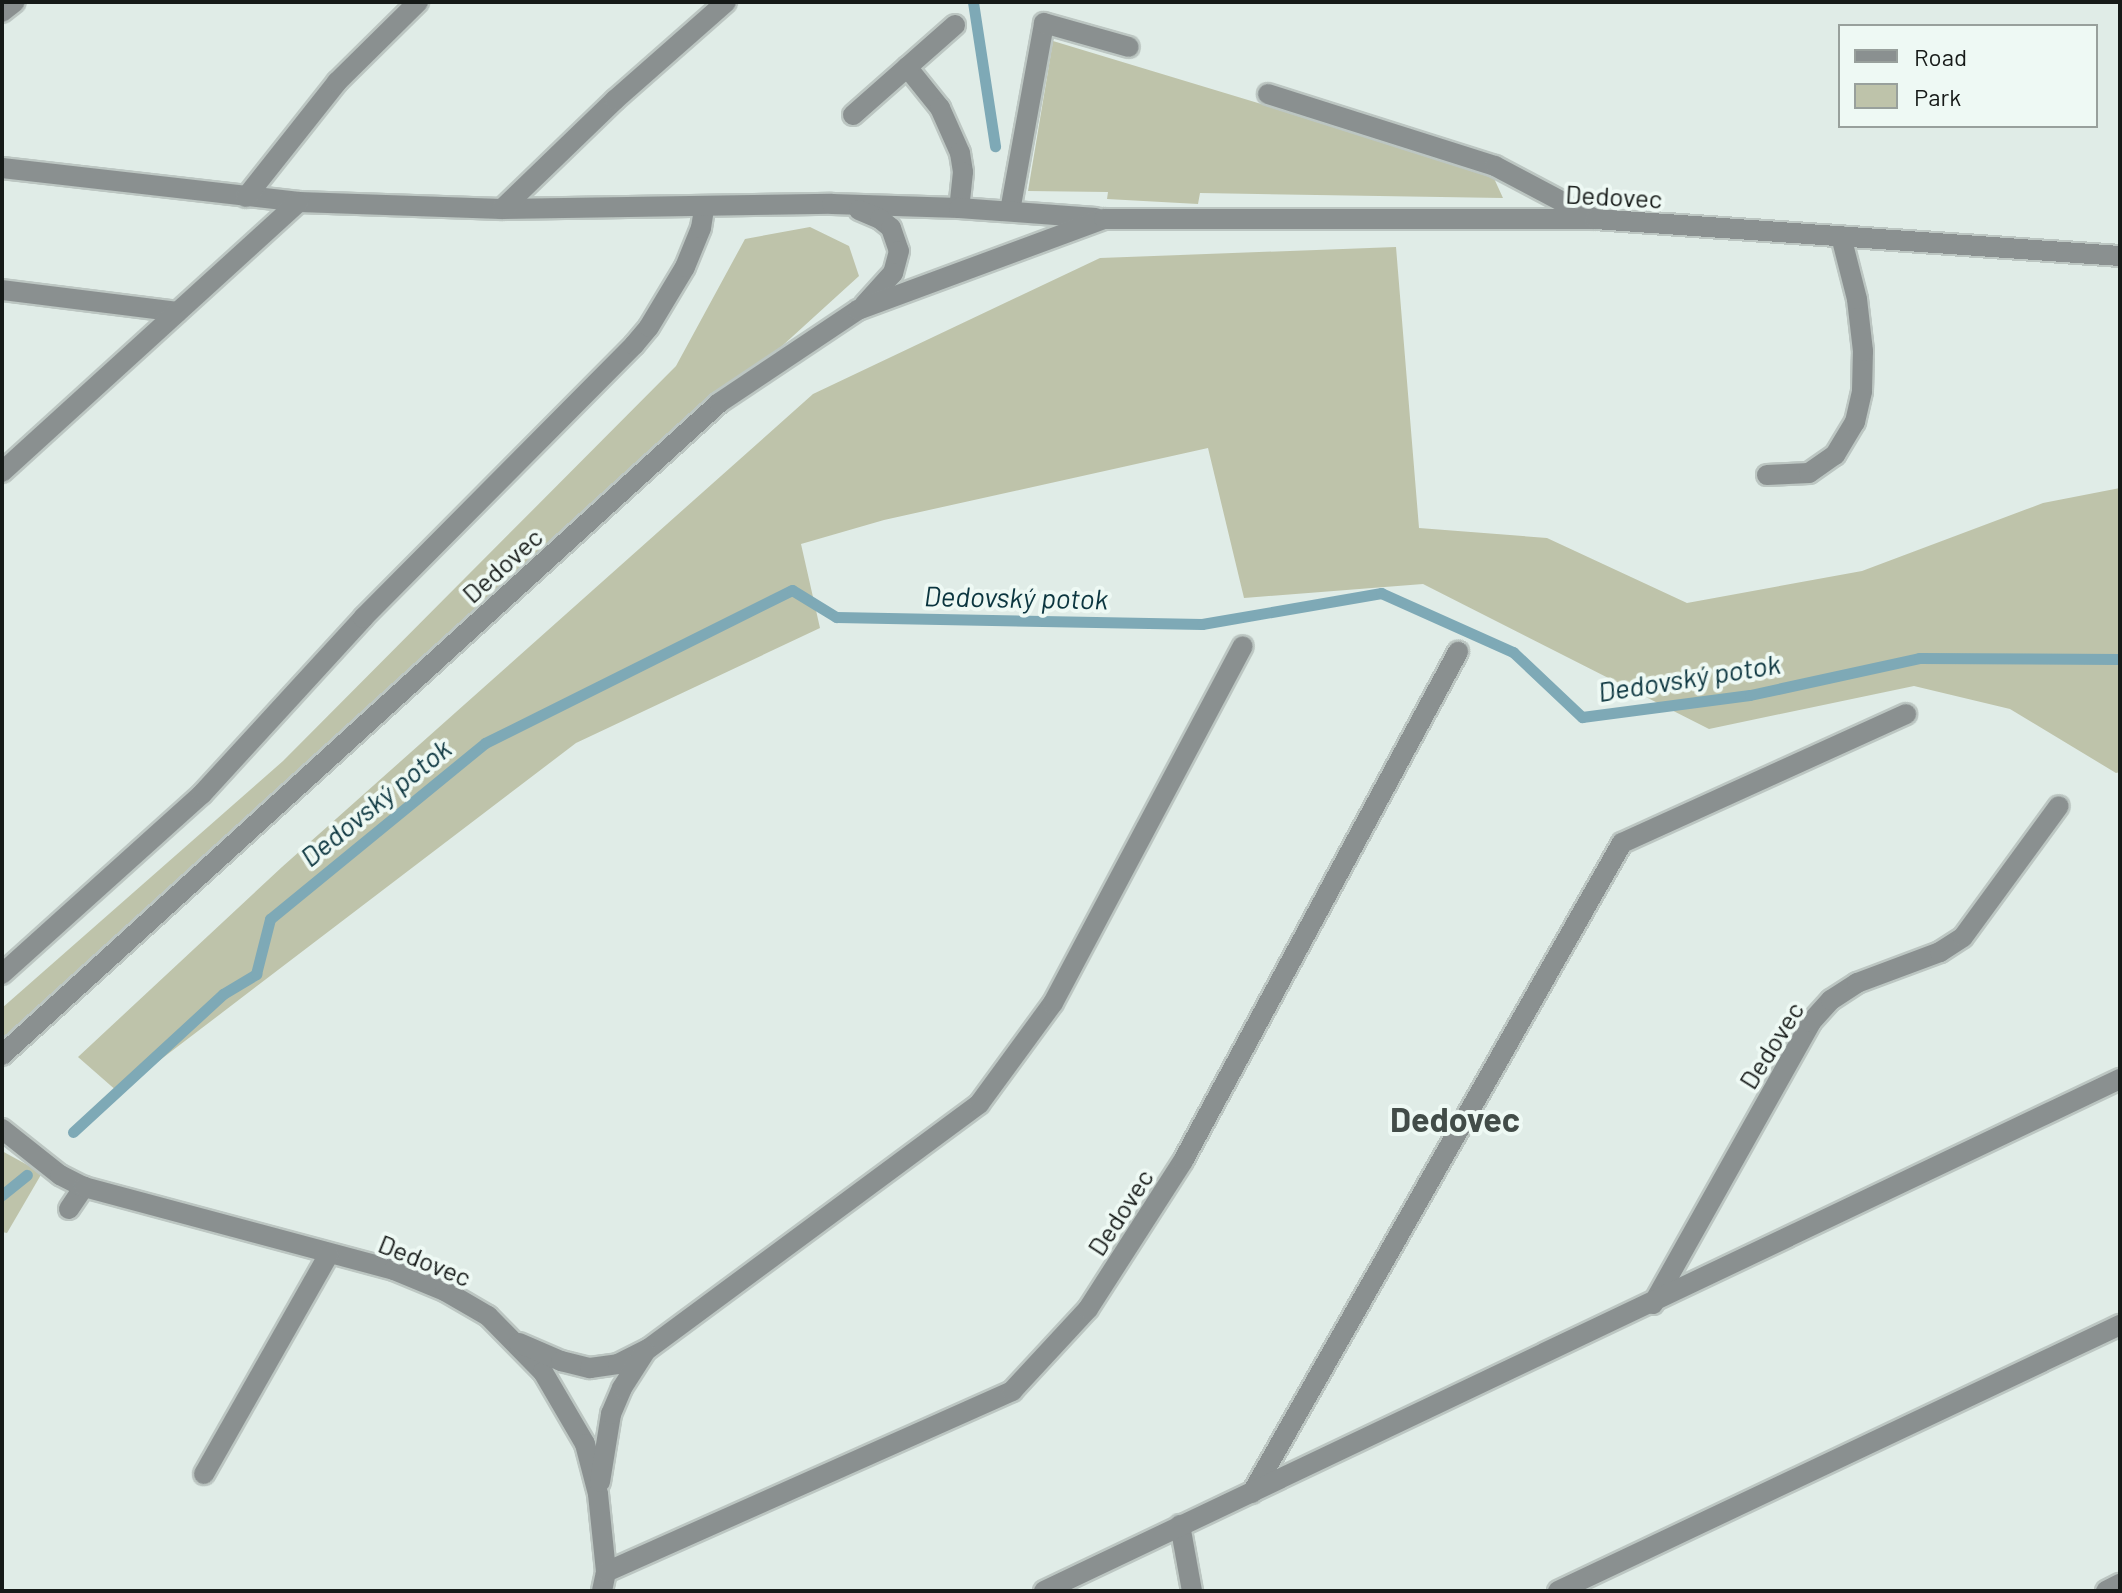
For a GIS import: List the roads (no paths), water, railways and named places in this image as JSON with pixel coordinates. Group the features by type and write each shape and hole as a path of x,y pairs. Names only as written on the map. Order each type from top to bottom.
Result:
{"street":[{"path":"2,12 15,2"},
{"path":"246,197 337,82 418,2"},
{"path":"502,209 615,100 726,2"},
{"path":"1010,211 1044,23 1129,47"},
{"path":"853,115 955,25"},
{"path":"907,67 931,94 960,153 963,181 959,208"},
{"path":"1268,94 1495,166 1595,219"},
{"name":"Dedovec","path":"2,168 299,202 502,209 832,204 959,208 1104,219 1595,219 2120,256"},
{"path":"2,472 299,202"},
{"path":"832,204 880,219 897,239 899,251 893,273 858,310"},
{"path":"2,974 202,794 363,618 634,345 656,316 685,267 701,228 704,208"},
{"name":"Dedovec","path":"2,1055 719,403 858,310 1104,219"},
{"path":"1767,475 1809,473 1835,455 1855,422 1862,391 1863,351 1857,299 1841,236"},
{"path":"2,290 178,312"},
{"path":"519,1343 561,1361 590,1368 618,1364 648,1349 979,1104 1053,1003 1243,646"},
{"name":"Dedovec","path":"2,1129 60,1175 84,1187 394,1270 445,1291 488,1316 519,1343 561,1399 585,1444 598,1494 604,1582 1012,1391 1088,1309 1183,1161 1458,652"},
{"path":"1252,1493 1622,843 1906,714"},
{"name":"Dedovec","path":"1653,1304 1811,1022 1831,1000 1857,983 1940,952 1963,937 2059,806"},
{"path":"1044,1591 1653,1304 2120,1079"},
{"path":"69,1209 84,1187"},
{"path":"204,1474 329,1254"},
{"path":"1558,1591 2120,1325"},
{"path":"598,1494 611,1414 622,1388 648,1349"},
{"path":"1180,1525 1192,1591"},
{"path":"2106,1591 2120,1584"}],"waterway":[{"path":"973,2 995,146"},
{"name":"Dedovský potok","path":"73,1132 223,994 256,974 270,919 485,743 792,590 836,617 1202,624 1381,593 1513,652 1582,717 1750,695 1919,658 2120,659"},
{"name":"Dedovský potok","path":"2,1195 27,1175"}],"district":[{"name":"Dedovec","path":"1455,1119"}]}
